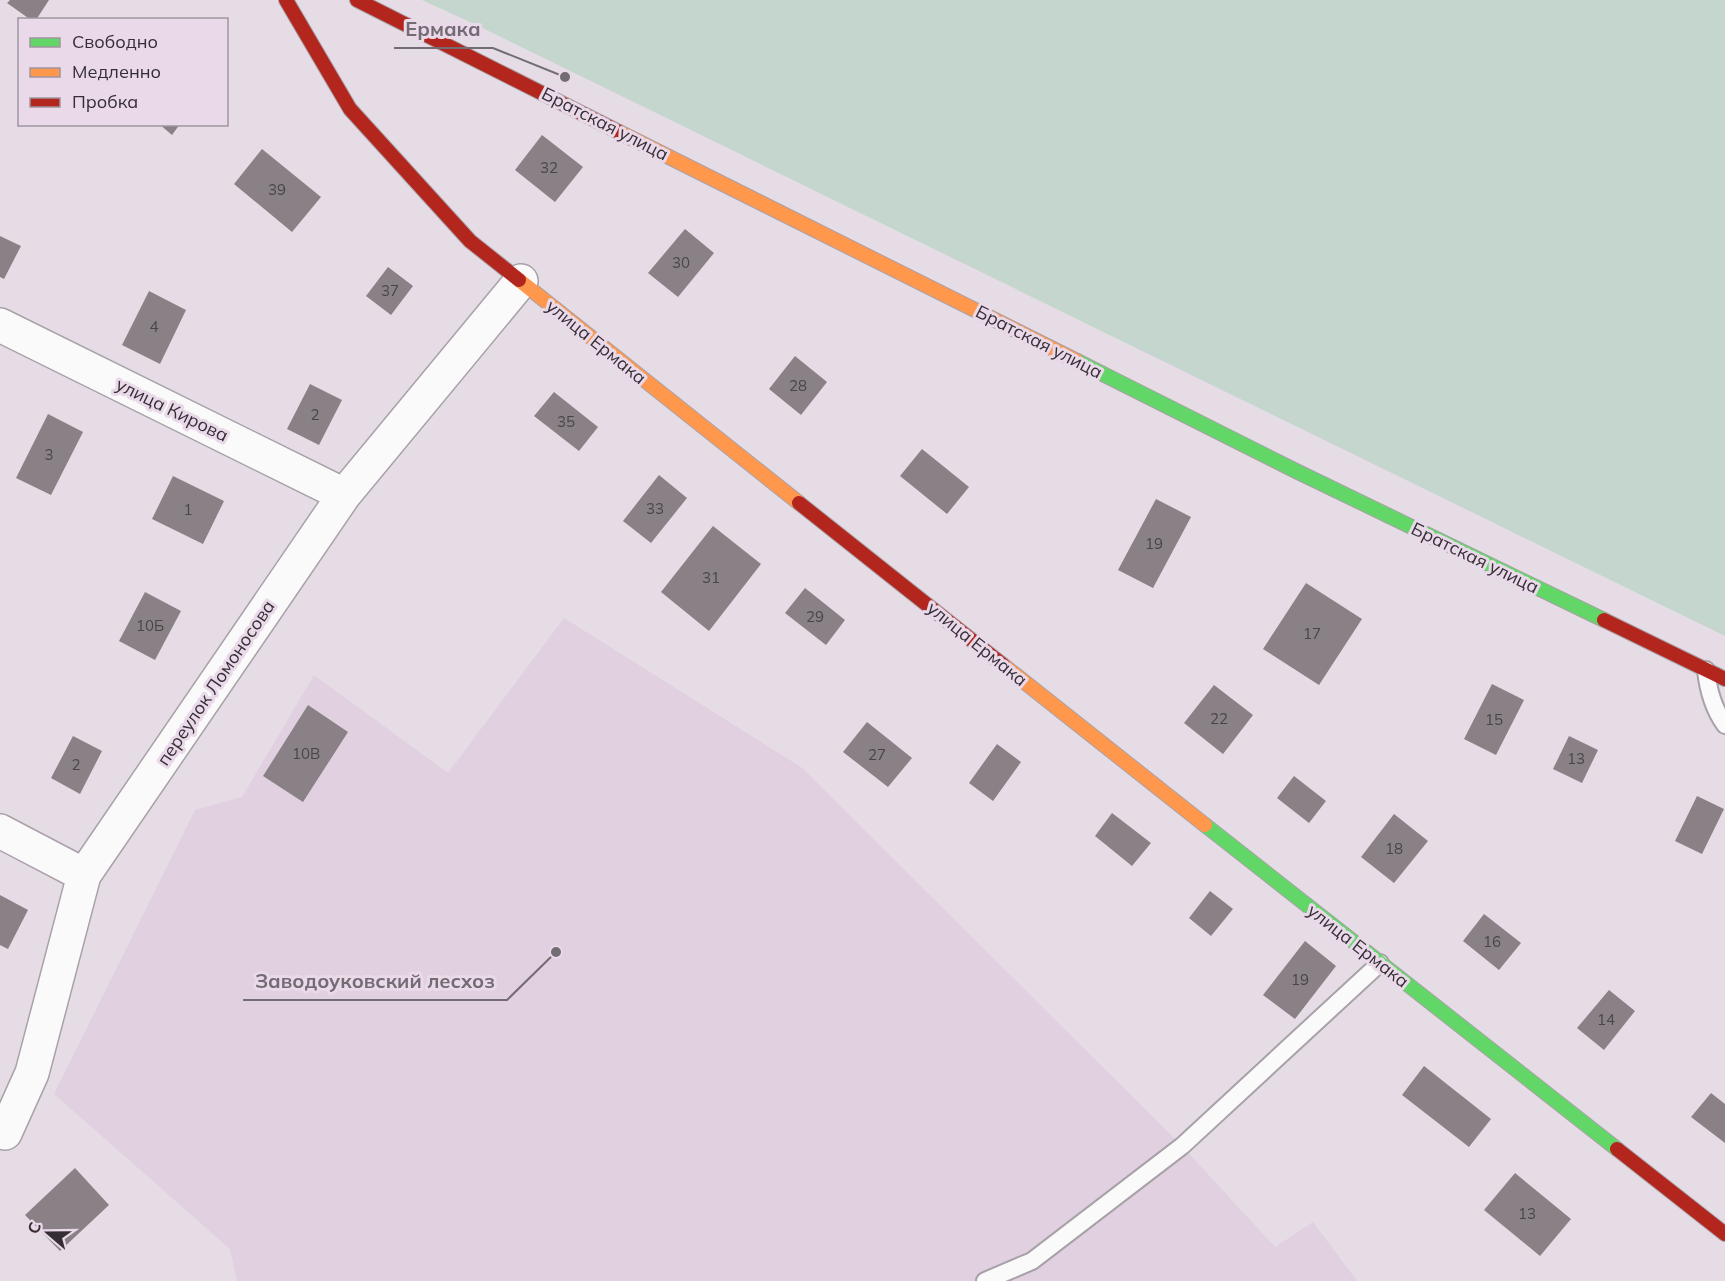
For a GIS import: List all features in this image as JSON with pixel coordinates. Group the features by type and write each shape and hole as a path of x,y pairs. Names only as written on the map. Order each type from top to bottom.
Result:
{"street":[{"name":"улица Ермака","path":"286,0 350,109 470,242 1098,741 1725,1234"},
{"name":"Братская улица","path":"357,0 1296,471 1725,679"},
{"name":"переулок Ломоносова","path":"5,1134 32,1073 84,875 344,495 521,281"},
{"name":"улица Кирова","path":"0,325 344,495"},
{"path":"0,831 84,875"}],"lane":[{"path":"1706,670 1708,688 1719,717 1725,725"},
{"path":"985,1281 1032,1261 1182,1146 1380,963"}],"shaded area":[{"path":"564,618 801,767 1182,1146 1275,1247 1313,1222 1357,1281 237,1281 230,1249 54,1094 195,810 242,797 314,675 448,773"}],"green space":[{"path":"422,0 1725,0 1725,636 472,23"}],"building":[{"path":"10,0 49,0 37,18 28,18 7,3"},
{"path":"161,126 179,126 172,135"},
{"path":"542,135 583,167 555,202 515,170"},
{"path":"262,149 321,197 292,232 234,184"},
{"path":"685,229 714,253 678,297 648,273"},
{"path":"0,236 21,246 4,279 0,277"},
{"path":"388,267 413,286 391,315 366,296"},
{"path":"149,291 186,310 160,364 122,345"},
{"path":"795,356 827,382 801,415 769,389"},
{"path":"310,384 342,400 319,445 287,429"},
{"path":"554,392 598,427 579,451 534,416"},
{"path":"48,414 83,432 51,495 16,478"},
{"path":"922,449 969,487 947,514 900,476"},
{"path":"659,475 687,498 651,543 623,521"},
{"path":"173,476 224,501 203,544 152,519"},
{"path":"1156,499 1191,517 1153,588 1118,570"},
{"path":"713,526 761,564 709,631 661,592"},
{"path":"1306,583 1362,619 1319,685 1263,649"},
{"path":"805,588 845,620 826,645 785,613"},
{"path":"145,592 181,611 155,660 119,641"},
{"path":"1492,684 1524,700 1496,755 1464,739"},
{"path":"1214,685 1253,715 1223,754 1184,723"},
{"path":"308,705 348,732 303,802 263,776"},
{"path":"867,722 912,758 888,787 843,752"},
{"path":"73,736 102,751 80,794 51,778"},
{"path":"1569,736 1598,750 1582,783 1553,769"},
{"path":"997,744 1021,762 993,801 969,783"},
{"path":"1294,776 1326,801 1309,823 1277,798"},
{"path":"1697,796 1724,809 1702,854 1675,841"},
{"path":"1112,813 1151,843 1132,866 1095,836"},
{"path":"1394,814 1428,841 1394,883 1361,857"},
{"path":"1210,891 1233,909 1211,936 1189,918"},
{"path":"0,895 28,910 8,949 0,945"},
{"path":"1484,914 1521,943 1499,970 1463,941"},
{"path":"1305,941 1336,966 1295,1019 1263,995"},
{"path":"1609,990 1635,1011 1604,1050 1577,1028"},
{"path":"1424,1066 1491,1119 1469,1147 1402,1095"},
{"path":"1711,1093 1725,1104 1725,1143 1691,1117"},
{"path":"75,1168 109,1205 60,1251 25,1215"},
{"path":"1515,1173 1571,1219 1540,1256 1484,1210"}],"traffic: fast":[{"path":"1077,361 1296,471 1604,620"},
{"path":"1205,825 1617,1149"}],"traffic: slow":[{"path":"619,132 1077,361"},
{"path":"519,280 799,503"},
{"path":"1003,665 1205,825"}],"traffic: jam":[{"path":"286,0 350,109 470,241 519,280"},
{"path":"357,0 619,132"},
{"path":"799,503 1003,665"},
{"path":"1604,620 1725,679"},
{"path":"1617,1149 1725,1234"}],"place":[{"name":"Ермака","path":"565,77"},
{"name":"Заводоуковский лесхоз","path":"556,952"}]}
